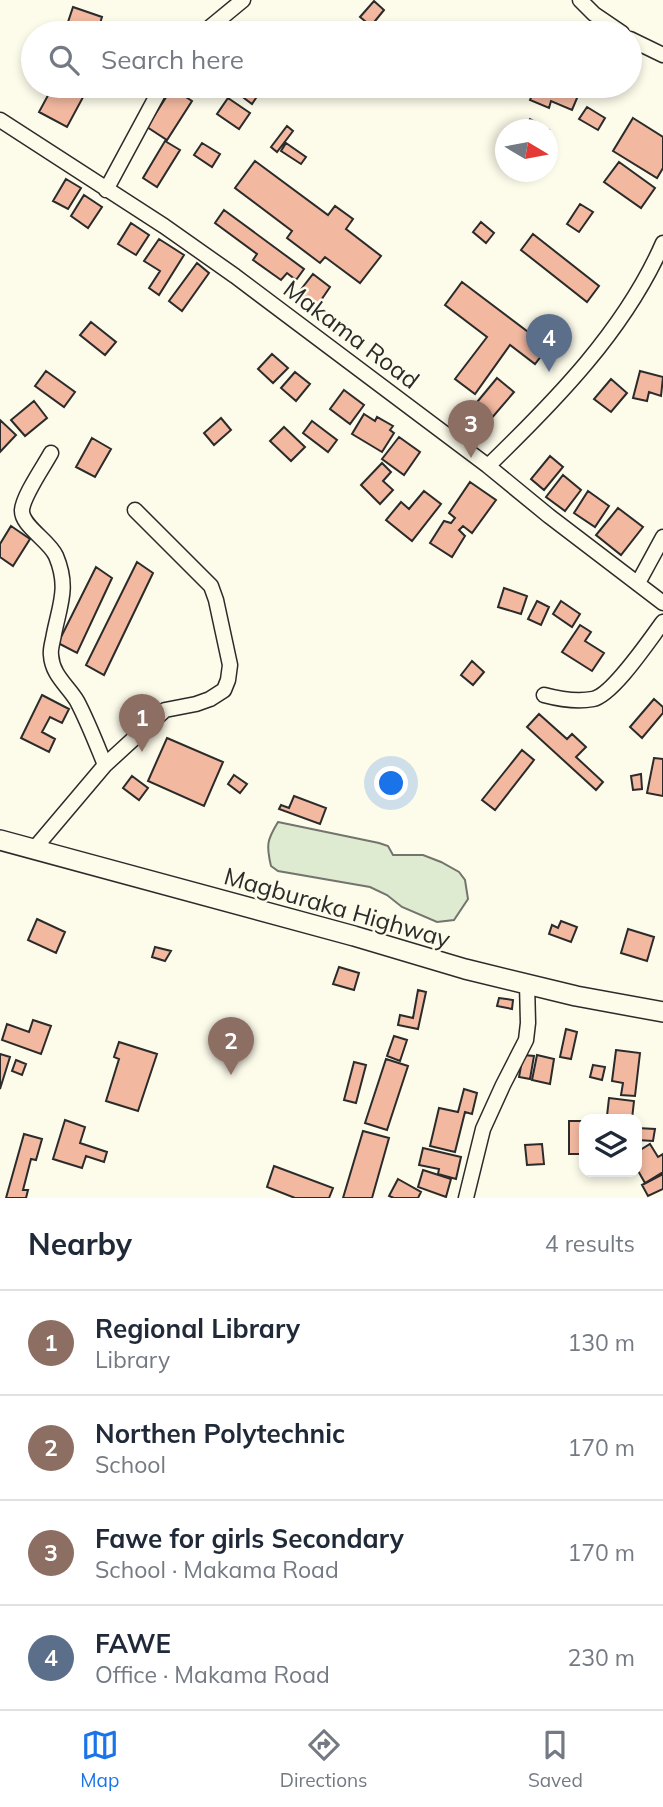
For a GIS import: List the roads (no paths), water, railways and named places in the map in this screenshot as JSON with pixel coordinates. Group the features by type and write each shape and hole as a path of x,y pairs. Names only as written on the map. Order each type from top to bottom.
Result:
{"main road":[{"name":"Magburaka Highway","path":"0,840 354,936 453,966 599,1001 663,1012"}],"street":[{"path":"218,21 243,0"},
{"path":"580,0 604,21"},
{"path":"642,45 663,55"},
{"path":"106,190 156,98"},
{"name":"Makama Road","path":"0,120 164,226 234,276 488,466 663,603"},
{"path":"488,466 553,401 597,350 656,260 663,243"},
{"path":"51,453 24,500 21,512 24,521 49,544 56,555 63,588 62,606 51,656 61,682 74,697 85,718 105,765"},
{"path":"34,849 105,765 165,710 210,699 223,690 228,680 230,665 211,586 135,510"},
{"path":"638,583 663,537"},
{"path":"544,695 561,699 596,698 624,673 663,622"},
{"path":"466,1198 483,1129 526,1040 527,983"}],"place":[{"name":"FAWE","path":"549,372"},
{"name":"Fawe for girls Secondary","path":"471,458"},
{"name":"Regional Library","path":"142,752"},
{"name":"Northen Polytechnic","path":"231,1075"}]}
